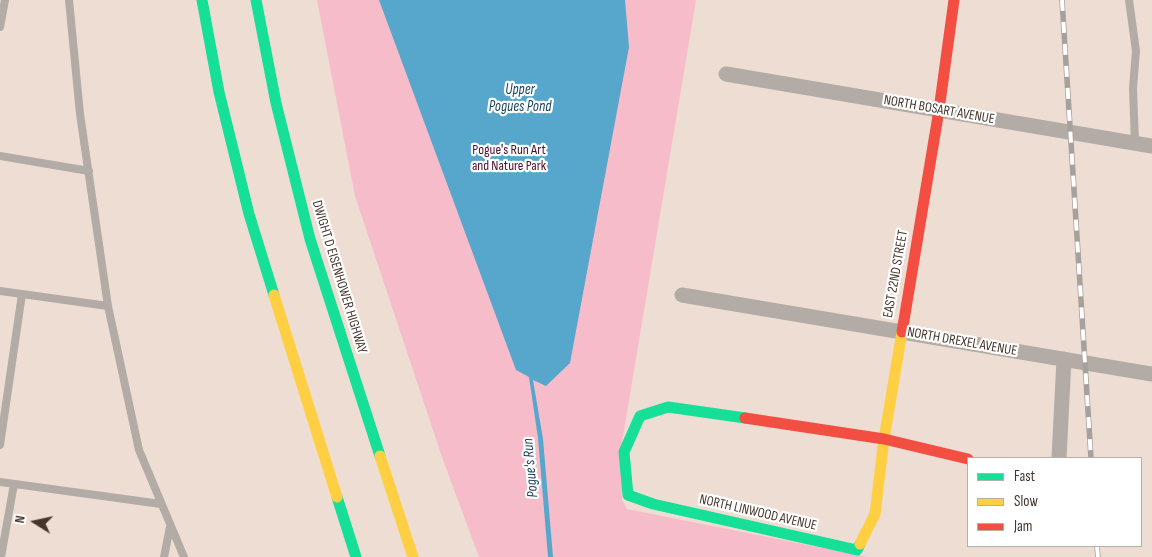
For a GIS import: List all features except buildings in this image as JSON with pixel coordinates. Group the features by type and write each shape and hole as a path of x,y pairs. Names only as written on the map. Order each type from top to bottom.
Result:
{"main road":[{"path":"202,0 222,108 249,214 356,557"},
{"name":"DWIGHT D EISENHOWER HIGHWAY","path":"256,0 294,182 310,239 413,557"},
{"path":"263,0 266,53"},
{"name":"EAST 22ND STREET","path":"857,550 875,514 884,439 901,332 940,110 954,0"},
{"name":"NORTH LINWOOD AVENUE","path":"857,550 653,504 628,495 624,452 640,416 668,407 884,439"},
{"path":"884,439 967,459"}],"street":[{"name":"NORTH BOSART AVENUE","path":"726,74 1152,146"},
{"name":"NORTH DREXEL AVENUE","path":"682,295 1152,374"},
{"path":"1059,457 1064,359"}],"lane":[{"path":"0,27 5,0"},
{"path":"69,0 80,114 108,306 139,450 184,557"},
{"path":"1129,0 1136,52 1133,88 1135,143"},
{"path":"0,156 89,171"},
{"path":"0,291 108,306"},
{"path":"0,446 22,294"},
{"path":"0,482 161,504"},
{"path":"2,557 14,484"},
{"path":"164,557 170,526"}],"green space":[{"name":"Pogue's Run Art and Nature Park","path":"317,0 696,0 622,442 622,500 627,509 868,557 479,557 443,460 355,196"}],"water":[{"name":"Upper Pogues Pond","path":"379,0 625,0 629,47 570,363 546,386 533,380 543,439 553,557 548,557 538,438 529,377 516,370"}],"railway":[{"path":"1062,0 1091,457"},
{"path":"1097,547 1098,557"}],"traffic: fast":[{"path":"202,0 219,92 249,214 274,295"},
{"path":"256,0 276,103 310,239 380,456"},
{"path":"745,418 668,407 640,416 624,452 628,495 653,504 857,550 860,544"},
{"path":"337,497 356,557"}],"traffic: slow":[{"path":"274,295 337,497"},
{"path":"860,544 875,514 884,439 902,332"},
{"path":"380,456 413,557"}],"traffic: jam":[{"path":"902,332 939,110 954,0"},
{"path":"745,418 884,439 967,459"}],"water label":[{"name":"Pogue's Run","path":"531,468"}]}
